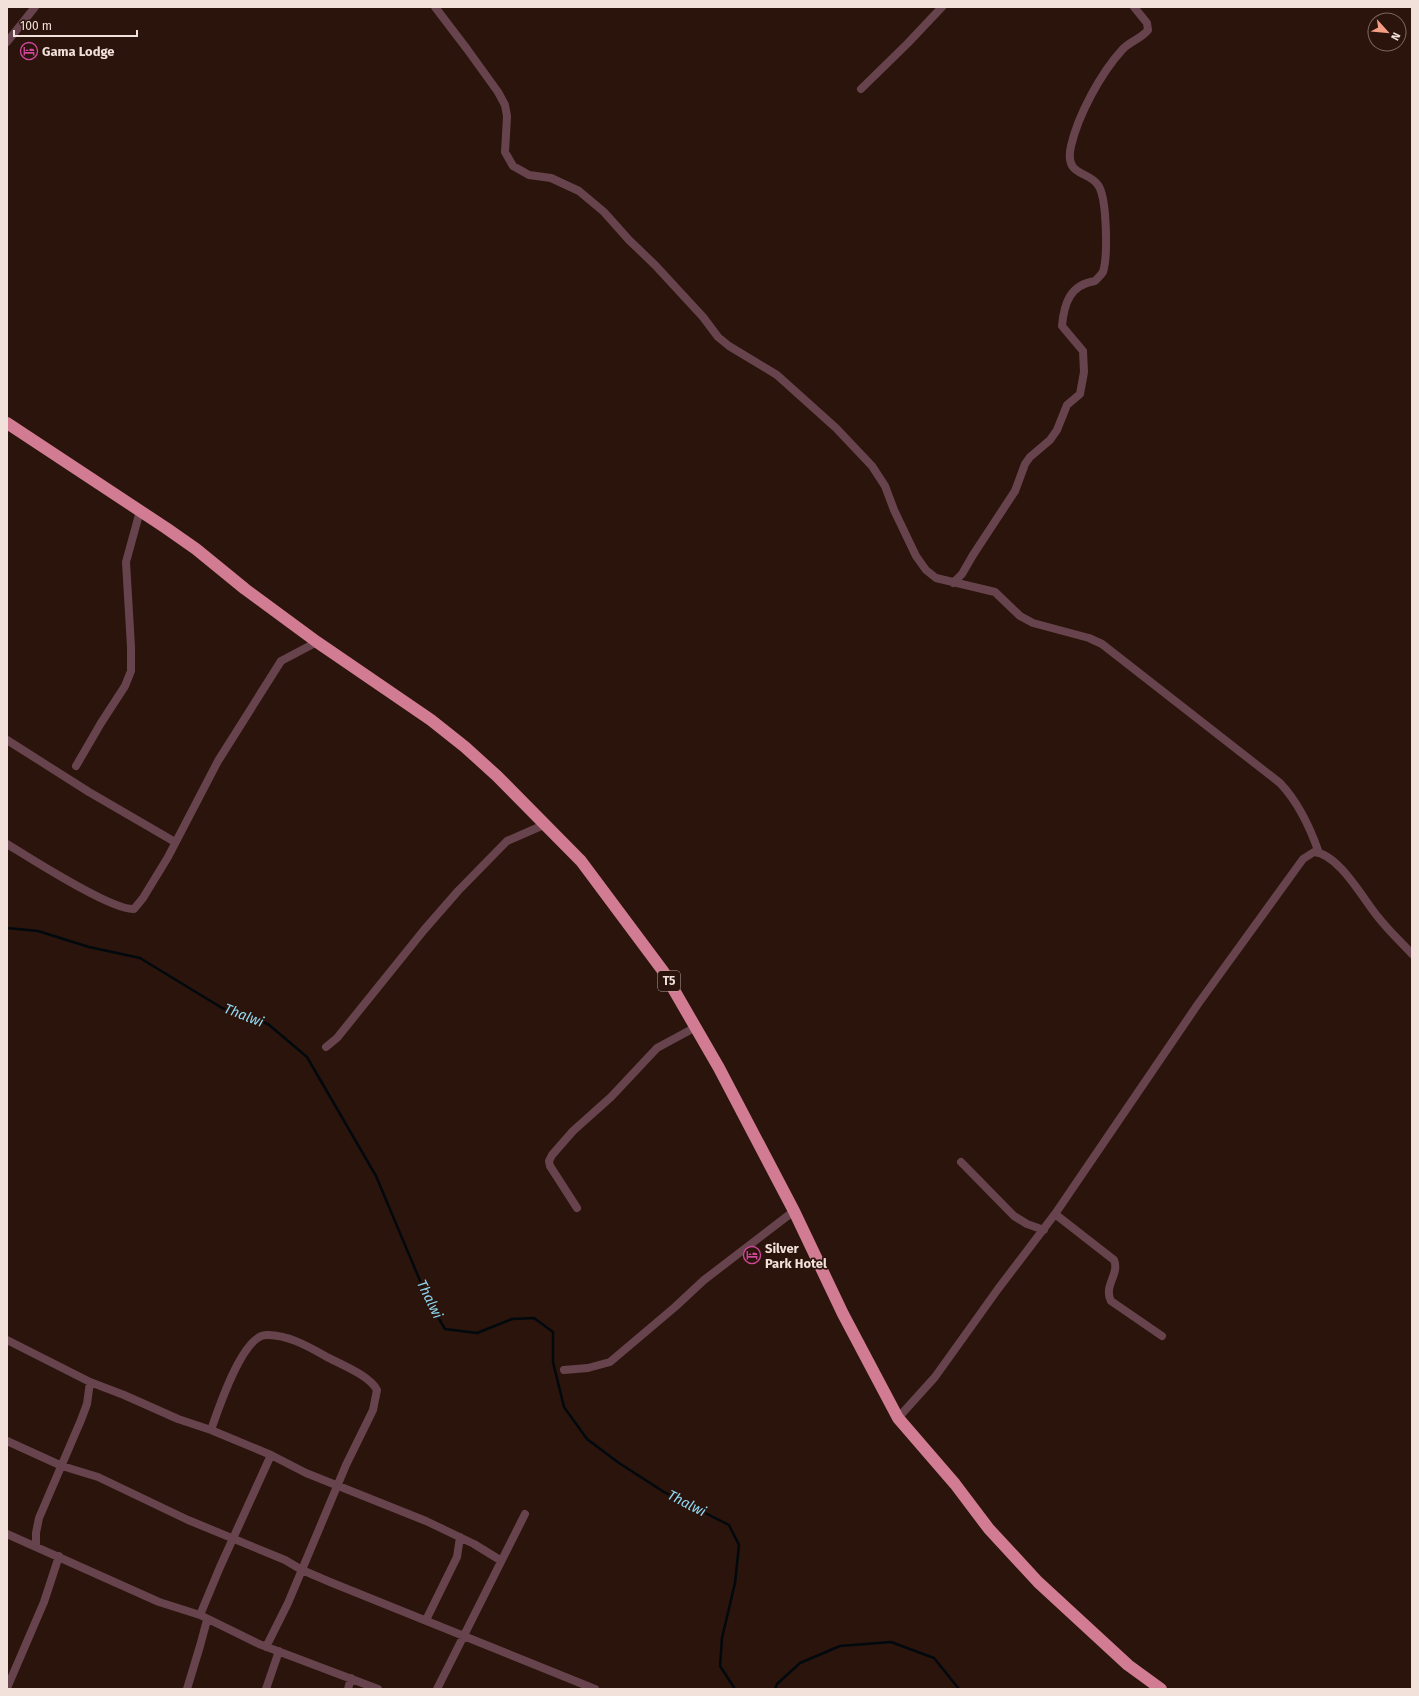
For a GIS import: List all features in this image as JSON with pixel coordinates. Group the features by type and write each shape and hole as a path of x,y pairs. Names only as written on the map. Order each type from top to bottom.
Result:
{"highway":[{"name":"T5","path":"7,423 196,549 245,589 317,642 392,692 465,747 497,776 582,861 663,971 694,1028 722,1074 794,1211 843,1314 898,1418 955,1484 989,1530 1038,1582 1128,1665 1161,1689"}],"street":[{"path":"7,42 35,7"},
{"path":"435,7 468,49 482,72 498,92 505,105 507,116 505,152 513,166 529,175 551,178 579,192 604,212 629,240 684,296 703,317 718,337 729,346 777,375 820,413 872,466 885,486 894,510 916,556 926,570 936,578 953,583 975,586 994,592 1020,616 1033,623 1089,638 1102,644 1280,783 1298,805 1315,840 1319,853"},
{"path":"862,89 942,7"},
{"path":"953,583 962,574 1015,491 1025,464 1030,456 1050,440 1057,430 1067,405 1080,394 1084,372 1083,351 1062,326 1063,315 1074,290 1084,283 1095,281 1102,273 1107,247 1103,194 1097,184 1075,170 1070,160 1071,147 1086,106 1104,75 1122,50 1130,43 1144,36 1148,30 1147,23 1134,7"},
{"path":"7,27 14,32"},
{"path":"76,766 100,723 125,686 130,671 131,647 126,562 140,511"},
{"path":"7,844 62,878 109,902 134,909 143,898 175,842 218,761 281,661 317,642"},
{"path":"7,740 89,792 175,842"},
{"path":"326,1047 337,1038 424,930 458,891 502,846 507,841 546,824"},
{"path":"898,1418 934,1377 998,1289 1044,1230 1198,1004 1303,859 1314,852 1319,853 1333,861 1378,918 1412,954"},
{"path":"577,1208 559,1183 550,1166 549,1161 552,1155 573,1132 611,1097 658,1048 694,1028"},
{"path":"961,1162 1014,1216 1027,1224 1044,1230"},
{"path":"564,1370 588,1368 610,1362 704,1280 794,1211"},
{"path":"1055,1214 1114,1260 1116,1264 1115,1271 1108,1291 1111,1300 1162,1336"},
{"path":"211,1430 243,1354 251,1344 265,1335 296,1342 362,1376 372,1383 377,1390 373,1410 337,1486 274,1634 266,1646"},
{"path":"7,1340 90,1382 178,1419 211,1430 271,1455 306,1473 426,1521 460,1537 500,1560"},
{"path":"36,1546 37,1526 87,1404 90,1382"},
{"path":"7,1441 62,1466 98,1478 233,1539 285,1560 302,1570 595,1689"},
{"path":"186,1689 200,1646 203,1617 233,1539 271,1455"},
{"path":"437,1689 500,1560 525,1514"},
{"path":"7,1534 159,1602 203,1617 241,1637 378,1689"},
{"path":"426,1620 457,1557 460,1537"},
{"path":"7,1688 44,1602 59,1556"},
{"path":"266,1689 279,1651"},
{"path":"348,1689 350,1678"}],"waterway":[{"name":"Thalwi","path":"7,928 38,931 89,947 140,958 222,1008 268,1024 307,1057 376,1176 429,1302 445,1329 477,1333 512,1319 534,1318 553,1332 553,1362 564,1407 587,1439 619,1463 664,1492 729,1525 739,1545 735,1583 722,1638 720,1666 735,1689"},
{"name":"Thalwi","path":"775,1689 777,1684 800,1663 840,1646 891,1642 934,1658 959,1689"}],"place":[{"name":"Gama Lodge","path":"29,51"},
{"name":"Silver Park Hotel","path":"752,1255"}]}
